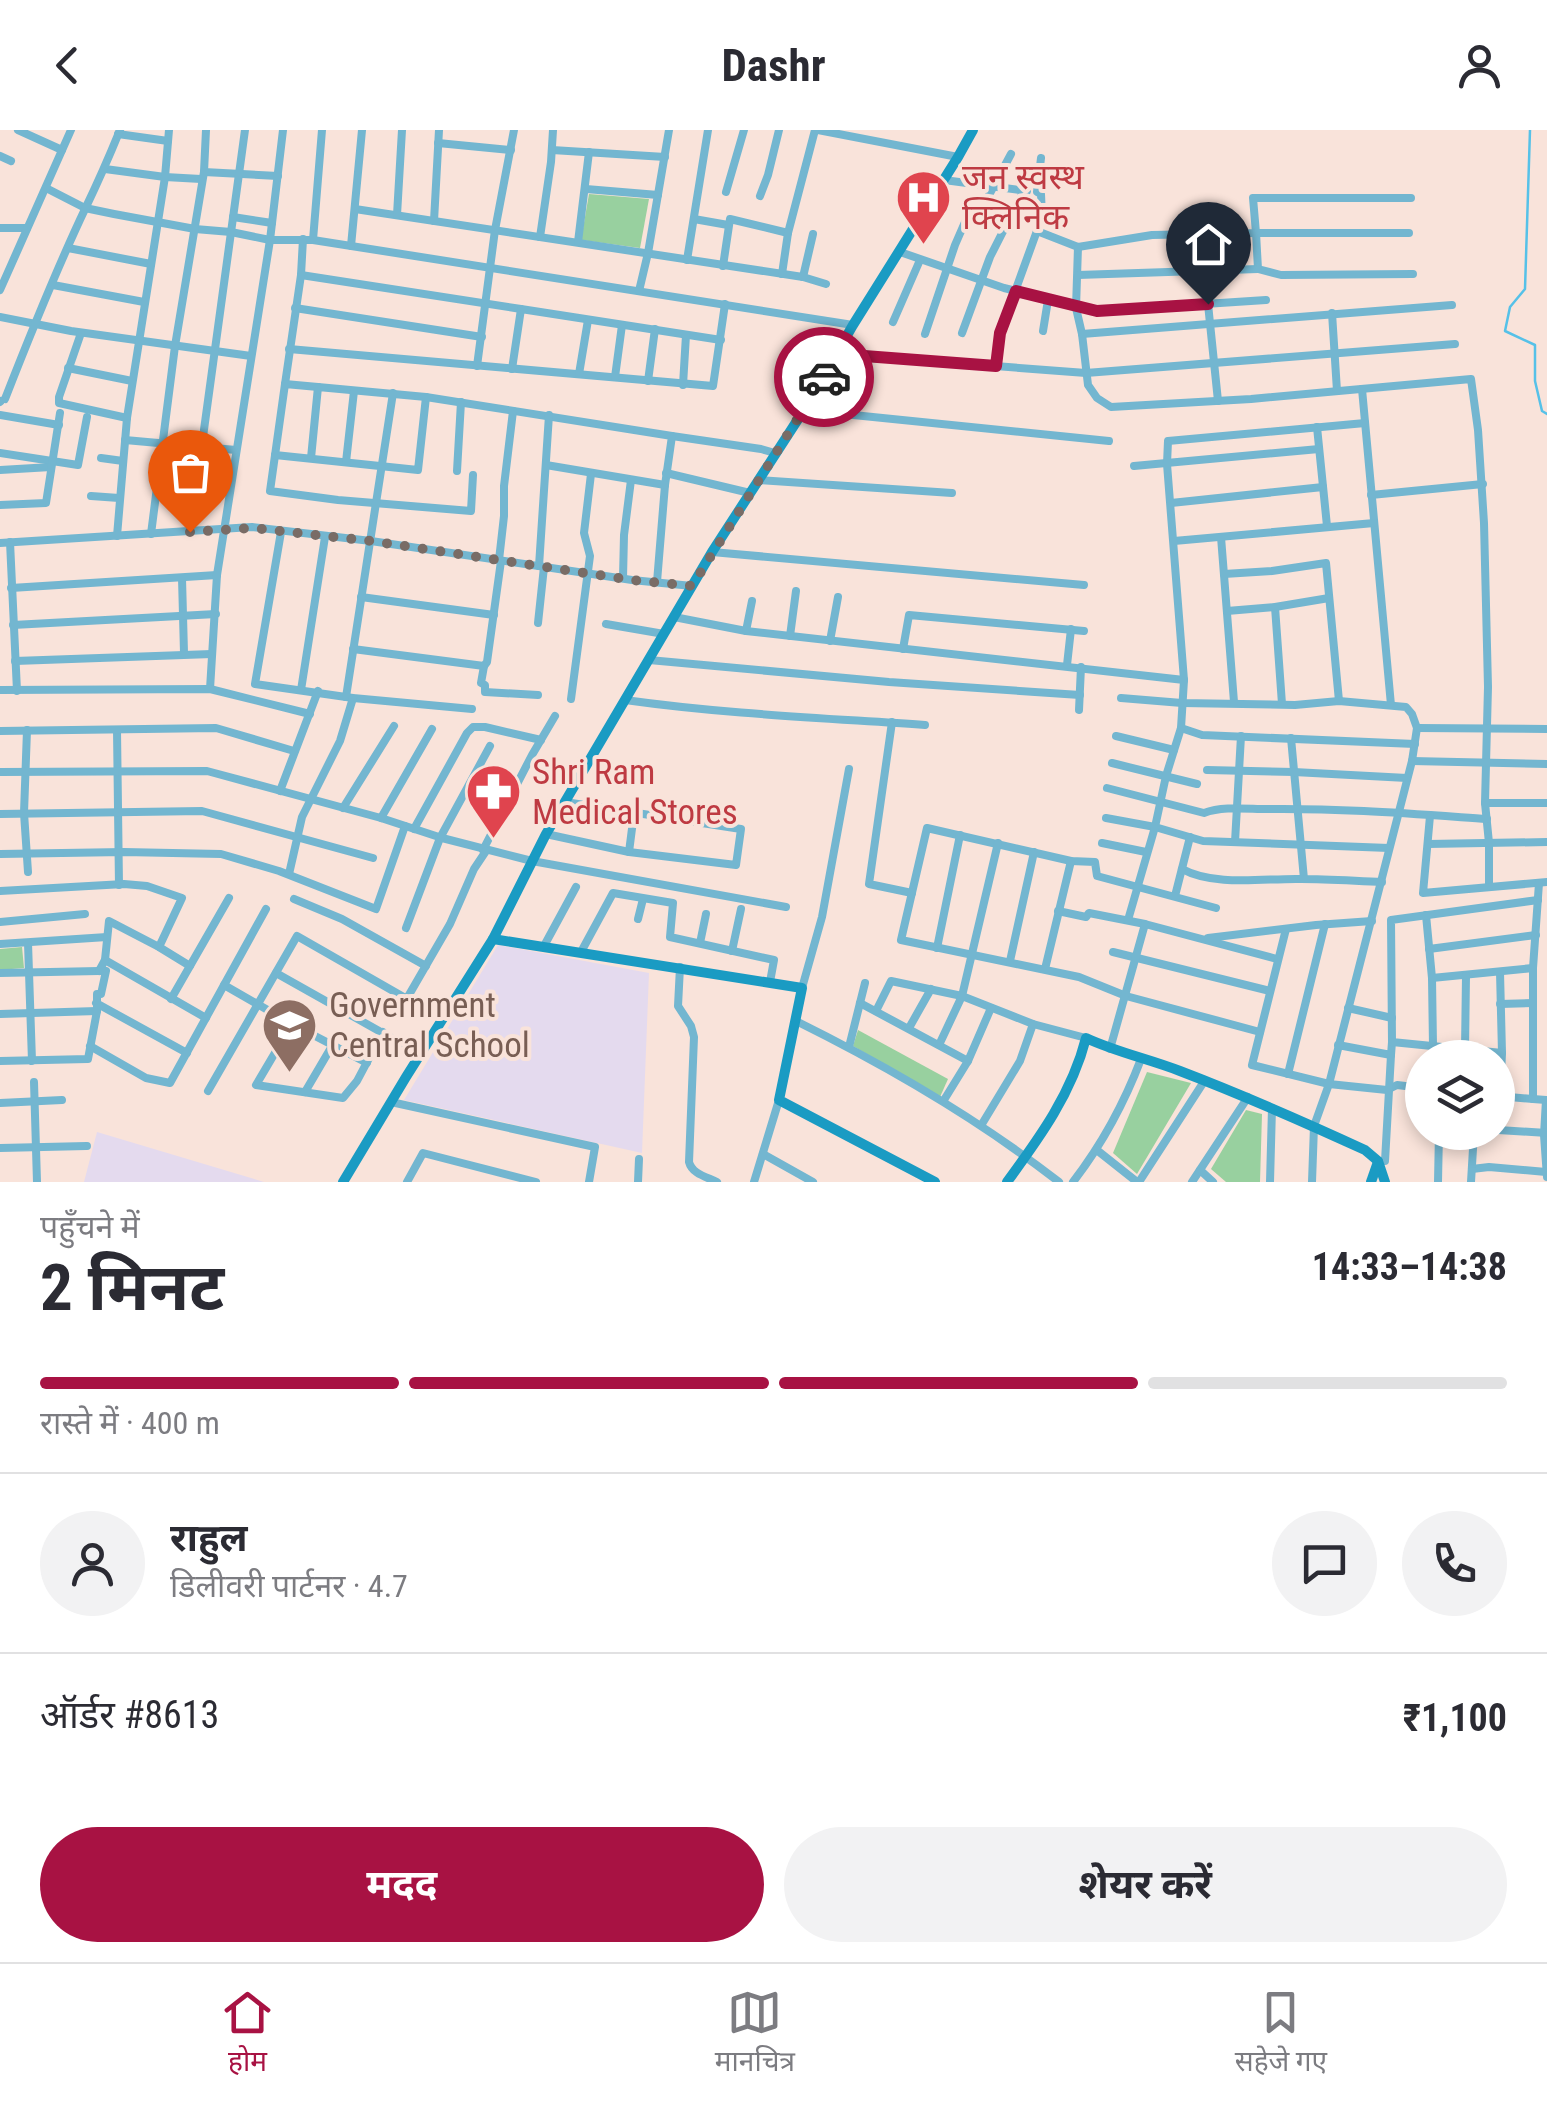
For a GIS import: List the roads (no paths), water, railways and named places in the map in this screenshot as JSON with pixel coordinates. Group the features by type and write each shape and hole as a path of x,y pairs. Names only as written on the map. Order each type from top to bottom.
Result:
{"street":[{"path":"18,130 62,150"},
{"path":"0,290 71,130"},
{"path":"116,536 124,440 169,130"},
{"path":"152,534 161,443 203,175 206,130"},
{"path":"190,532 245,130"},
{"path":"210,689 217,575 270,240 283,130"},
{"path":"322,130 270,490 471,511 473,474"},
{"path":"352,246 362,130"},
{"path":"397,215 402,130"},
{"path":"434,221 440,130"},
{"path":"477,366 494,230 514,130"},
{"path":"540,237 553,130"},
{"path":"639,291 669,130"},
{"path":"687,260 708,130"},
{"path":"726,192 744,130"},
{"path":"760,196 778,130"},
{"path":"782,274 788,233 816,130 958,157"},
{"path":"343,1182 493,939 546,834 712,552 804,410 973,130"},
{"path":"2,401 119,132 168,141"},
{"path":"438,143 510,150"},
{"path":"552,150 665,157"},
{"path":"578,242 590,152"},
{"path":"982,208 1011,154"},
{"path":"0,156 11,160"},
{"path":"1036,192 1041,158"},
{"path":"105,169 165,177 278,176"},
{"path":"944,180 1041,194 1042,217 1000,333 996,366"},
{"path":"46,188 85,208 195,229 270,240 308,239 853,325"},
{"path":"586,188 658,195"},
{"path":"962,333 1004,227 1024,190"},
{"path":"1258,269 1252,198 1411,198"},
{"path":"355,209 802,277 826,284"},
{"path":"233,217 272,223"},
{"path":"694,219 728,225"},
{"path":"723,266 730,219 788,233"},
{"path":"925,334 965,222"},
{"path":"0,228 26,228"},
{"path":"1037,231 1078,247 1152,235 1408,233"},
{"path":"802,277 813,234"},
{"path":"1078,247 1076,308 1088,385 1096,398 1111,406 1218,401 1471,379 1482,484 1488,687 1485,803 1490,887"},
{"path":"68,248 151,264"},
{"path":"900,252 1016,291 1097,311 1266,300"},
{"path":"893,322 920,260"},
{"path":"1078,274 1258,269 1281,274 1413,274"},
{"path":"301,275 720,340"},
{"path":"53,285 144,302"},
{"path":"1043,330 1048,300"},
{"path":"289,350 713,386 725,304"},
{"path":"1208,304 1218,401"},
{"path":"1082,334 1452,305"},
{"path":"295,308 482,336"},
{"path":"512,369 521,309"},
{"path":"1332,313 1337,391"},
{"path":"0,317 81,333 251,356"},
{"path":"580,374 588,320"},
{"path":"615,377 622,325"},
{"path":"648,381 655,329"},
{"path":"81,333 58,397 61,406 127,418"},
{"path":"683,385 686,334"},
{"path":"838,354 1086,373 1455,344"},
{"path":"68,368 132,381"},
{"path":"285,384 426,397 775,453"},
{"path":"311,458 318,387"},
{"path":"1362,389 1391,705"},
{"path":"346,462 354,391"},
{"path":"289,874 302,817 340,741 393,393"},
{"path":"275,455 418,470 426,397"},
{"path":"457,471 461,402"},
{"path":"804,410 1109,441"},
{"path":"512,411 494,616 481,684 485,685 484,692 538,695"},
{"path":"44,516 60,412"},
{"path":"0,415 59,424"},
{"path":"538,623 549,415"},
{"path":"0,470 78,465 87,417"},
{"path":"1128,920 1182,728 1184,680 1166,446 1174,440 1365,423"},
{"path":"1317,428 1327,526"},
{"path":"658,582 672,436"},
{"path":"124,440 236,450"},
{"path":"1134,466 1319,449"},
{"path":"0,453 52,464"},
{"path":"101,458 123,461"},
{"path":"546,466 665,484"},
{"path":"666,473 750,493"},
{"path":"570,699 590,551 584,533 590,474"},
{"path":"623,578 631,480"},
{"path":"758,480 952,493"},
{"path":"1371,495 1482,484"},
{"path":"1171,503 1323,487"},
{"path":"91,496 119,498"},
{"path":"0,505 46,503"},
{"path":"1174,541 1374,523"},
{"path":"16,691 5,542 252,528 692,586"},
{"path":"281,532 255,684 472,709"},
{"path":"302,690 325,537"},
{"path":"1222,537 1234,702"},
{"path":"712,552 1084,584"},
{"path":"1224,574 1326,563 1339,701"},
{"path":"0,590 217,575"},
{"path":"182,578 184,653"},
{"path":"790,636 796,591"},
{"path":"362,597 494,616"},
{"path":"830,641 838,597"},
{"path":"1227,612 1329,598"},
{"path":"746,631 752,601"},
{"path":"1275,607 1282,704"},
{"path":"0,631 216,614"},
{"path":"903,649 909,615 1084,630"},
{"path":"674,617 746,631 1184,680"},
{"path":"606,624 664,634"},
{"path":"1067,665 1071,629"},
{"path":"353,649 484,666"},
{"path":"0,654 212,654"},
{"path":"649,660 889,682 1080,694"},
{"path":"1078,710 1081,667"},
{"path":"0,690 210,689 310,714"},
{"path":"280,791 318,691"},
{"path":"1121,698 1182,703 1339,701 1410,710 1417,728 1412,761 1330,1084 1314,1126 1312,1182"},
{"path":"625,700 705,710 924,724"},
{"path":"406,1000 450,924 474,869 555,716"},
{"path":"892,722 869,884 912,893"},
{"path":"344,808 394,726"},
{"path":"0,854 221,854 289,874 376,909 410,828 467,733 484,726 540,740"},
{"path":"0,731 216,728 294,752"},
{"path":"1182,728 1202,735 1414,744"},
{"path":"1417,728 1547,729"},
{"path":"382,818 432,729"},
{"path":"27,730 24,813 28,872"},
{"path":"117,730 119,885"},
{"path":"1116,736 1174,750"},
{"path":"1235,842 1242,736"},
{"path":"1290,738 1304,879"},
{"path":"406,928 440,838 490,746"},
{"path":"1412,761 1547,764"},
{"path":"1112,763 1196,784"},
{"path":"754,1182 779,1100 802,988 822,918 849,769"},
{"path":"0,772 206,770 532,862 786,906"},
{"path":"1207,770 1407,778"},
{"path":"1107,788 1204,814 1213,810 1299,808 1487,819"},
{"path":"546,834 629,852 736,865 741,829 565,802"},
{"path":"1485,803 1547,803"},
{"path":"0,814 202,811 372,858"},
{"path":"629,852 634,812"},
{"path":"1430,816 1423,893 1543,882 1538,900 1534,968 1533,1100"},
{"path":"1106,818 1203,841 1389,848"},
{"path":"1216,908 1097,876 1095,862 1071,861 927,828 901,940 1078,977 1126,996 1260,1032"},
{"path":"937,948 960,835"},
{"path":"1175,896 1190,837"},
{"path":"1428,844 1547,842"},
{"path":"1102,843 1146,852"},
{"path":"939,1045 962,996 998,844"},
{"path":"1010,962 1034,852"},
{"path":"1045,969 1071,861"},
{"path":"1182,869 1211,879 1382,882"},
{"path":"0,892 119,885 148,886 182,898 159,947"},
{"path":"544,946 576,887"},
{"path":"581,952 613,893 674,902 670,937 774,960 770,982"},
{"path":"171,999 229,898"},
{"path":"638,919 643,899"},
{"path":"294,900 342,918 426,966"},
{"path":"1378,1162 1385,1161 1392,1042 1391,920 1538,900"},
{"path":"90,1046 146,1078 170,1082 266,909"},
{"path":"732,952 742,909"},
{"path":"1058,910 1128,920 1277,959"},
{"path":"0,922 85,914"},
{"path":"700,943 706,914"},
{"path":"1426,915 1432,1040"},
{"path":"99,972 110,921 190,966"},
{"path":"1204,939 1372,921"},
{"path":"1110,1049 1145,924"},
{"path":"1288,1074 1326,924"},
{"path":"1286,929 1252,1066 1330,1084 1388,1090 1405,1086"},
{"path":"1429,948 1536,935"},
{"path":"208,1092 297,936 442,1019"},
{"path":"0,944 107,937"},
{"path":"493,939 802,988"},
{"path":"28,943 32,1060"},
{"path":"1113,952 1270,992"},
{"path":"104,960 206,1018"},
{"path":"680,967 678,1006 694,1037 688,1162 694,1177 718,1182"},
{"path":"1432,978 1534,968"},
{"path":"0,973 106,970 102,994 97,994 88,1059 0,1061"},
{"path":"1500,972 1501,1040"},
{"path":"276,973 420,1054"},
{"path":"1464,1040 1466,976"},
{"path":"876,1010 891,981 962,996 1204,1080 1314,1126 1365,1150 1378,1162 1384,1182"},
{"path":"849,1047 865,982"},
{"path":"224,984 367,1063"},
{"path":"908,1028 931,989"},
{"path":"860,1003 968,1060"},
{"path":"1500,1004 1533,1003"},
{"path":"0,1014 96,1007 186,1053"},
{"path":"944,1100 992,1008"},
{"path":"1348,1008 1392,1018"},
{"path":"796,1021 944,1100 1060,1182"},
{"path":"292,1024 256,1085 343,1098 357,1082 384,1032"},
{"path":"982,1124 1020,1061 1034,1024"},
{"path":"1007,1182 1063,1098 1086,1038"},
{"path":"1392,1042 1405,1043"},
{"path":"1338,1045 1391,1055"},
{"path":"305,1092 332,1046"},
{"path":"1073,1182 1098,1150 1120,1110 1140,1058"},
{"path":"1098,1150 1138,1182 1204,1080"},
{"path":"34,1082 37,1182"},
{"path":"1192,1182 1248,1097"},
{"path":"1471,1176 1489,1167 1547,1175 1546,1100 1515,1098"},
{"path":"0,1103 62,1100"},
{"path":"779,1100 933,1181"},
{"path":"391,1102 596,1147 589,1182"},
{"path":"1270,1182 1272,1108"},
{"path":"1515,1131 1545,1134"},
{"path":"0,1148 88,1146"},
{"path":"1438,1150 1438,1182"},
{"path":"1471,1176 1473,1150"},
{"path":"407,1182 423,1153 536,1182"},
{"path":"762,1154 813,1182"},
{"path":"638,1182 639,1159"},
{"path":"1371,1182 1378,1162"},
{"path":"1200,1170 1213,1182"},
{"path":"1471,1176 1482,1182"}],"waterway":[{"path":"1530,130 1525,289 1510,307 1505,331 1535,345 1535,381 1542,411 1547,414"}],"place":[{"name":"जन स्वस्थ क्लिनिक","path":"923,246"},
{"name":"Shri Ram Medical Stores","path":"493,841"},
{"name":"Government Central School","path":"290,1074"}]}
